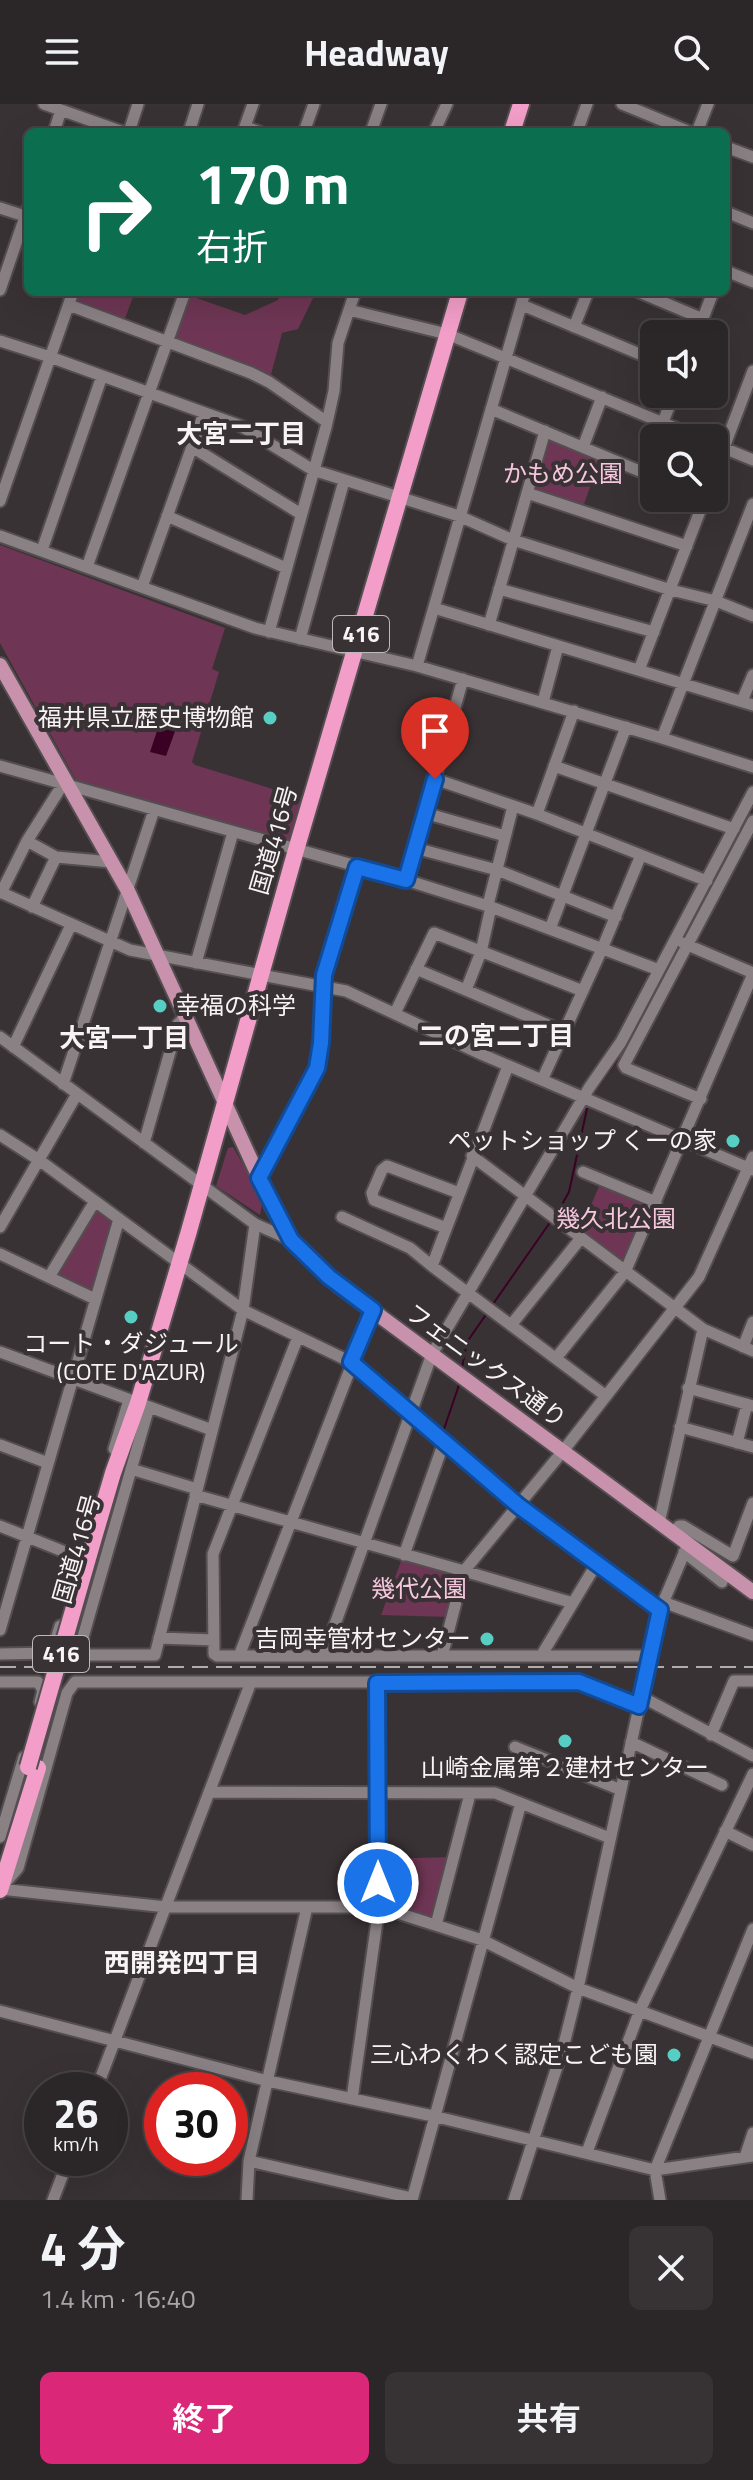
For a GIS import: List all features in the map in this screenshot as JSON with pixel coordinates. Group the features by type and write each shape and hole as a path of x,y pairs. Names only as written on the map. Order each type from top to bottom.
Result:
{"highway":[{"path":"513,128 521,104"},
{"name":"国道416号","path":"0,1889 98,1542 123,1475 139,1403 259,976 459,296"},
{"name":"国道416号","path":"0,1872 33,1768"}],"main road":[{"name":"フェニックス通り","path":"0,665 128,891 259,1178 291,1240 329,1277 673,1533 686,1548 753,1592"}],"street":[{"path":"44,104 114,128"},
{"path":"128,128 138,104"},
{"path":"190,128 198,104"},
{"path":"244,128 253,104"},
{"path":"305,128 314,104"},
{"path":"372,128 381,104"},
{"path":"436,128 447,104"},
{"path":"578,128 587,104"},
{"path":"622,104 680,128"},
{"path":"699,128 708,104"},
{"path":"55,128 61,110"},
{"path":"730,148 753,157"},
{"path":"0,208 24,213"},
{"path":"730,214 753,223"},
{"path":"0,290 24,222"},
{"path":"730,273 753,282"},
{"path":"0,501 72,296"},
{"path":"87,567 184,296"},
{"path":"269,632 327,422 334,391 338,343 354,296"},
{"path":"417,666 524,296"},
{"path":"574,327 586,296"},
{"path":"648,296 703,319 712,296"},
{"path":"69,305 260,377 327,422"},
{"path":"522,305 640,354"},
{"path":"349,310 447,334 668,424"},
{"path":"0,341 241,426 313,470 459,516 513,540 671,590 716,601 753,616"},
{"path":"728,426 753,371"},
{"path":"42,550 102,376"},
{"path":"583,447 602,397"},
{"path":"663,422 668,408"},
{"path":"491,409 640,471"},
{"path":"142,587 204,413"},
{"path":"489,625 545,431"},
{"path":"192,447 301,514"},
{"path":"728,450 753,460"},
{"path":"300,639 344,481"},
{"path":"527,493 687,546"},
{"path":"662,738 753,504"},
{"path":"639,670 700,512"},
{"path":"167,516 286,568"},
{"path":"0,536 269,632 417,666 753,767"},
{"path":"499,589 654,632"},
{"path":"434,608 747,703 753,675"},
{"path":"543,702 558,646"},
{"path":"406,880 463,679"},
{"path":"537,814 574,711"},
{"path":"550,929 626,727"},
{"path":"0,766 406,880 489,906 659,970"},
{"path":"554,766 734,829"},
{"path":"435,779 537,814 707,881"},
{"path":"66,784 27,841 0,892 110,943 259,976 346,991 508,1066 683,1140 751,1165 709,1258 676,1309 464,1571 442,1656"},
{"path":"324,1655 432,1354 583,1098 621,1042 753,792"},
{"path":"466,990 481,952 513,806"},
{"path":"63,1084 154,810"},
{"path":"425,813 505,836"},
{"path":"701,1099 624,1065 753,821"},
{"path":"196,963 233,832"},
{"path":"27,841 56,857 111,862"},
{"path":"415,848 497,870 616,917"},
{"path":"542,1080 641,855"},
{"path":"32,907 56,857"},
{"path":"259,1178 317,1068 324,975 357,867"},
{"path":"13,1047 71,925"},
{"path":"395,1013 434,933 583,991"},
{"path":"556,1358 625,1272 753,974 675,940"},
{"path":"416,969 565,1032"},
{"path":"144,1143 178,1024 185,1017"},
{"path":"0,1037 255,1224 291,1240"},
{"path":"432,1266 508,1066"},
{"path":"0,1227 77,1094"},
{"path":"0,1135 39,1160 243,1310 351,1362 519,1506 661,1606 753,1635"},
{"path":"472,1156 703,1329 748,1349 753,1322"},
{"path":"446,1228 374,1200 372,1193 382,1170 387,1166 459,1193"},
{"path":"583,1172 656,1202"},
{"path":"49,1277 95,1201"},
{"path":"342,1217 410,1248 606,1396"},
{"path":"0,1630 119,1219"},
{"path":"53,1649 79,1651 83,1655 155,1655 243,1310 255,1224"},
{"path":"511,1325 581,1238"},
{"path":"0,1254 95,1299"},
{"path":"239,1656 373,1310"},
{"path":"659,1523 703,1329"},
{"path":"298,1337 213,1554 214,1654 650,1656"},
{"path":"0,1352 212,1430"},
{"path":"688,1388 750,1405 737,1443"},
{"path":"79,1651 131,1469 139,1403"},
{"path":"0,1654 52,1653 80,1558 139,1403"},
{"path":"680,1427 753,1447"},
{"path":"404,1555 444,1442"},
{"path":"0,1445 48,1463"},
{"path":"131,1469 231,1505 573,1603"},
{"path":"514,2200 578,1988 661,1606 686,1548 722,1582 753,1503"},
{"path":"0,1526 80,1558"},
{"path":"673,1533 683,1526 728,1568"},
{"path":"541,1656 597,1563"},
{"path":"159,1638 214,1640"},
{"path":"711,1735 734,1681 753,1681"},
{"path":"0,1682 38,1682 43,1690 0,1837"},
{"path":"0,1889 18,1868 67,1693 75,1682 579,1682 641,1701 753,1756"},
{"path":"103,2072 251,1682"},
{"path":"352,2099 379,1907 377,1683"},
{"path":"43,1690 67,1693"},
{"path":"631,1742 722,1785"},
{"path":"515,1747 621,1790"},
{"path":"587,2152 640,2010 753,1774"},
{"path":"209,1792 495,1793 610,1838"},
{"path":"436,1925 470,1794"},
{"path":"249,2161 412,2199 521,1803"},
{"path":"725,1831 753,1845"},
{"path":"0,1889 166,1907 379,1907 482,1940 578,1988 753,2053"},
{"path":"247,2200 249,2161 307,1907"},
{"path":"660,2200 655,2170 753,1929"},
{"path":"0,2011 268,2081 433,2116 655,2170 749,2156 753,2133"},
{"path":"53,2200 62,2176"}],"green space":[{"path":"72,296 133,296 122,326 69,305"},
{"path":"184,296 245,315 278,300 280,296 314,296 298,329 282,333 269,382 168,342"},
{"name":"かもめ公園","path":"545,432 601,455 582,510 527,493"},
{"path":"0,545 225,628 212,669 219,672 192,762 305,799 292,839 286,842 77,782 0,643"},
{"path":"233,1147 263,1199 260,1215 216,1186 228,1148"},
{"name":"幾久北公園","path":"601,1182 654,1203 625,1270 578,1235"},
{"path":"95,1204 117,1220 95,1292 90,1295 51,1276"},
{"name":"幾代公園","path":"403,1556 462,1574 451,1617 381,1615"},
{"path":"453,1857 436,1925 379,1907 378,1859"}],"shaded area":[{"path":"161,719 177,726 166,756 150,752"}],"waterway":[{"path":"683,940 753,806"},
{"path":"592,1095 627,1046 680,946"},
{"path":"557,1213 569,1192 588,1104"},
{"path":"493,1304 551,1221"},
{"path":"462,1368 467,1342 487,1313"},
{"path":"445,1437 443,1432 460,1382"},
{"path":"505,1487 519,1498"},
{"path":"527,1504 537,1513"}],"railway":[{"path":"0,1667 753,1667"}],"place":[{"name":"福井県立歴史博物館","path":"270,718"},
{"name":"幸福の科学","path":"160,1006"},
{"name":"ペットショップ くーの家","path":"733,1141"},
{"name":"コート・ダジュール (COTE D'AZUR)","path":"131,1317"},
{"name":"吉岡幸管材センター","path":"487,1639"},
{"name":"山崎金属第２建材センター","path":"565,1741"},
{"name":"三心わくわく認定こども園","path":"674,2055"}],"district":[{"name":"大宮二丁目","path":"241,434"},
{"name":"二の宮二丁目","path":"496,1036"},
{"name":"大宮一丁目","path":"124,1038"},
{"name":"西開発四丁目","path":"182,1963"}],"route":[{"path":"378,1883 377,1683 579,1682 639,1706 660,1610 519,1506 351,1362 373,1310 338,1285 291,1240 259,1178 317,1068 324,975 357,867 406,880 435,779"}]}
